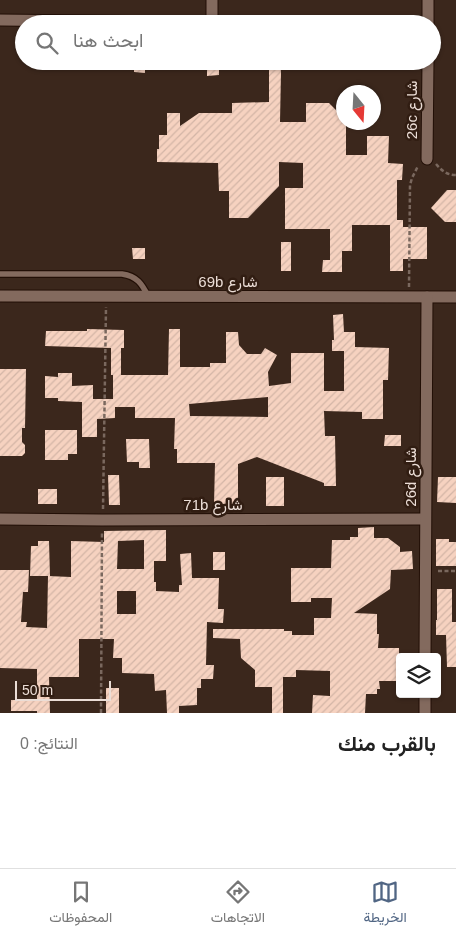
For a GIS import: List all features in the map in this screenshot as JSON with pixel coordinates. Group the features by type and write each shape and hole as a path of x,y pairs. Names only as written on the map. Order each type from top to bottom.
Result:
{"street":[{"path":"212,0 212,15"},
{"path":"428,0 428,15"},
{"path":"0,20 15,20"},
{"name":"26c شارع","path":"427,155 428,70"},
{"name":"69b شارع","path":"0,296 456,297"},
{"name":"26d شارع","path":"425,653 427,297"},
{"name":"71b شارع","path":"0,519 425,519"},
{"path":"425,698 425,713"}],"lane":[{"path":"0,274 129,275 140,282 148,296"}],"path":[{"path":"409,297 410,185 415,172 427,155 444,172 456,175"},
{"path":"101,713 106,297"},
{"path":"425,571 456,571"}],"building":[{"path":"134,70 145,70 145,73 134,72"},
{"path":"207,70 219,70 219,75 207,76"},
{"path":"269,70 281,70 280,122 306,122 306,103 329,103 336,110 336,130 346,130 346,155 367,155 367,136 389,136 388,163 403,164 402,180 397,180 397,220 403,220 403,227 427,227 427,259 403,259 403,271 390,271 390,225 352,225 352,251 342,251 342,272 322,272 323,260 330,260 330,229 285,229 285,188 303,188 303,163 279,162 279,186 248,218 229,218 229,191 219,191 218,163 157,162 159,135 167,135 167,113 180,113 180,126 199,113 232,113 232,103 269,102"},
{"path":"447,190 456,190 456,222 445,222 431,208"},
{"path":"281,242 291,242 291,271 281,271"},
{"path":"132,248 145,248 145,259 133,259"},
{"path":"343,314 344,332 355,332 355,347 389,348 388,380 383,380 383,419 362,419 362,412 324,411 325,436 335,436 336,486 324,486 324,483 257,457 238,464 238,504 214,504 215,463 177,463 177,449 174,449 175,418 135,418 135,407 115,407 115,418 97,419 97,437 82,437 82,402 58,401 58,398 45,398 45,376 58,377 58,373 72,373 72,386 93,385 93,399 113,399 111,348 45,346 46,331 87,331 87,329 124,330 124,348 121,348 121,375 168,375 169,329 180,329 180,367 210,367 210,363 226,363 226,332 238,332 239,345 247,354 261,354 265,348 277,355 268,372 269,386 291,383 291,353 324,353 324,391 344,391 344,351 332,351 332,340 334,340 333,315","holes":["268,397 268,417 190,416 189,404"]},
{"path":"0,369 26,369 25,428 22,428 22,442 25,445 25,453 22,456 0,456"},
{"path":"45,430 77,430 77,454 68,454 68,460 45,460"},
{"path":"385,435 401,435 401,446 384,446"},
{"path":"126,439 149,439 150,468 139,468 139,462 127,462"},
{"path":"108,475 119,475 120,505 109,505"},
{"path":"266,477 284,477 284,506 266,506"},
{"path":"438,477 456,477 456,503 437,502"},
{"path":"38,489 57,489 57,504 38,504"},
{"path":"374,527 374,538 388,538 400,547 400,552 412,551 413,569 391,570 390,589 354,613 377,614 378,648 399,648 399,653 396,653 396,681 379,681 380,689 377,689 377,694 366,694 365,713 312,713 313,695 330,696 330,671 296,670 296,677 283,677 283,713 272,713 272,687 255,687 255,670 241,658 240,639 213,638 213,629 284,629 284,631 292,631 292,635 314,635 314,618 331,618 332,598 311,598 311,602 291,602 291,568 331,568 332,540 350,540 350,537 358,537 358,528"},
{"path":"166,530 166,561 154,561 156,591 179,592 179,585 182,585 180,554 191,553 192,578 219,578 218,609 224,609 223,623 207,622 206,665 214,665 213,679 201,679 201,688 197,688 197,705 179,706 179,713 167,713 166,690 155,691 154,674 122,673 122,658 113,658 114,639 79,639 79,677 49,677 50,713 11,711 11,700 37,700 37,669 0,668 0,570 29,570 28,592 23,592 21,622 27,622 26,627 47,628 48,576 71,577 71,541 104,542 104,531","holes":["144,540 144,569 117,569 118,541","117,591 136,591 136,614 117,614"]},
{"path":"436,539 449,539 449,542 456,542 456,566 436,566"},
{"path":"38,541 49,541 50,576 30,576 31,546 38,546"},
{"path":"213,552 225,552 225,570 213,570"},
{"path":"437,589 452,589 452,622 456,622 456,667 447,667 446,635 436,635"},
{"path":"106,688 119,688 119,713 106,713"}]}
